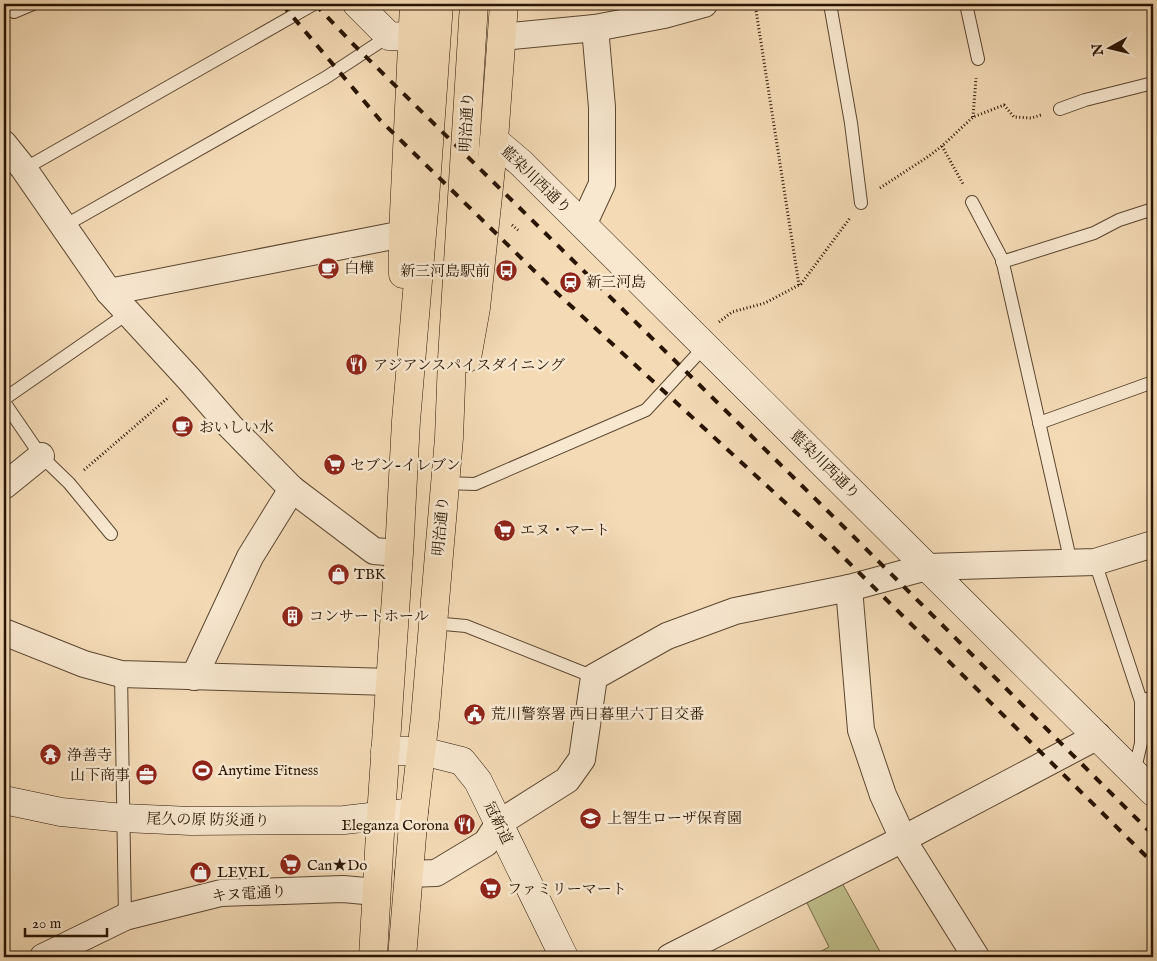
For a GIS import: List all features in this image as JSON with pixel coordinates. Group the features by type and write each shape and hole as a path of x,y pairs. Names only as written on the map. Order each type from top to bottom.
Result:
{"main road":[{"path":"406,421 400,36 414,4"},
{"path":"373,957 406,421 439,4"},
{"name":"明治通り","path":"402,957 408,874 422,751 449,438 452,359 474,4"},
{"path":"449,438 462,384 476,308 494,140 504,4"}],"street":[{"path":"357,4 400,36"},
{"path":"502,37 595,28 664,16 704,4"},
{"path":"583,225 602,184 602,107 595,28"},
{"name":"藍染川西通り","path":"494,140 521,163 1153,792"},
{"path":"4,144 24,169 109,292 230,426 292,489 374,551 399,552"},
{"path":"109,292 402,234"},
{"path":"4,486 41,456"},
{"path":"194,677 250,557 292,489"},
{"path":"408,874 436,873 486,843 499,823 567,780 582,759 594,677 667,636 735,611 849,588 928,566 1083,562 1153,544"},
{"path":"849,588 861,730 883,795 906,846 976,957"},
{"path":"4,632 84,664 121,674 390,682"},
{"path":"670,957 701,950 903,839 1098,736"},
{"name":"冠新道","path":"385,751 422,751 462,761 478,781 564,957"},
{"name":"尾久の原 防災通り","path":"4,800 61,812 123,818 191,821 320,821 414,812"},
{"name":"キヌ電通り","path":"43,957 125,917 221,893 343,889 376,892"}],"lane":[{"path":"14,12 34,4"},
{"path":"24,169 314,4"},
{"path":"830,4 851,123 861,203"},
{"path":"966,4 978,59"},
{"path":"64,226 400,36"},
{"path":"1060,108 1153,83"},
{"path":"972,202 1002,262 1039,423 1083,562 1147,699 1141,743 1134,773"},
{"path":"1002,262 1094,233 1120,220 1153,209"},
{"path":"111,534 69,483 41,456 4,401 128,313"},
{"path":"445,483 475,484 646,410 705,346"},
{"path":"1039,423 1153,382"},
{"path":"433,623 466,626 594,677"},
{"path":"121,674 125,917"}],"path":[{"path":"755,4 799,285"},
{"path":"973,118 978,59"},
{"path":"705,346 714,326 732,312 765,303 801,284 867,196 929,156 973,118 1004,105 1014,117 1031,118 1060,108"},
{"path":"942,146 972,202"},
{"path":"69,483 189,379"}],"green space":[{"path":"841,881 883,957 810,957 829,947 805,899"}],"railway":[{"path":"282,4 380,120 558,294 827,541 1153,863"},
{"path":"315,4 354,45 849,532 1153,835"}],"place":[{"name":"白樺","path":"328,268"},
{"name":"新三河島駅前","path":"506,271"},
{"name":"新三河島","path":"570,282"},
{"name":"アジアンスパイスダイニング","path":"357,365"},
{"name":"おいしい水","path":"183,427"},
{"name":"セブン-イレブン","path":"334,465"},
{"name":"エヌ・マート","path":"504,530"},
{"name":"TBK","path":"338,574"},
{"name":"コンサートホール","path":"293,616"},
{"name":"荒川警察署 西日暮里六丁目交番","path":"475,714"},
{"name":"浄善寺","path":"51,755"},
{"name":"Anytime Fitness","path":"202,770"},
{"name":"山下商事","path":"146,775"},
{"name":"上智生ローザ保育園","path":"591,818"},
{"name":"Eleganza Corona","path":"465,825"},
{"name":"Can★Do","path":"291,865"},
{"name":"LEVEL","path":"201,872"},
{"name":"ファミリーマート","path":"491,889"}]}
